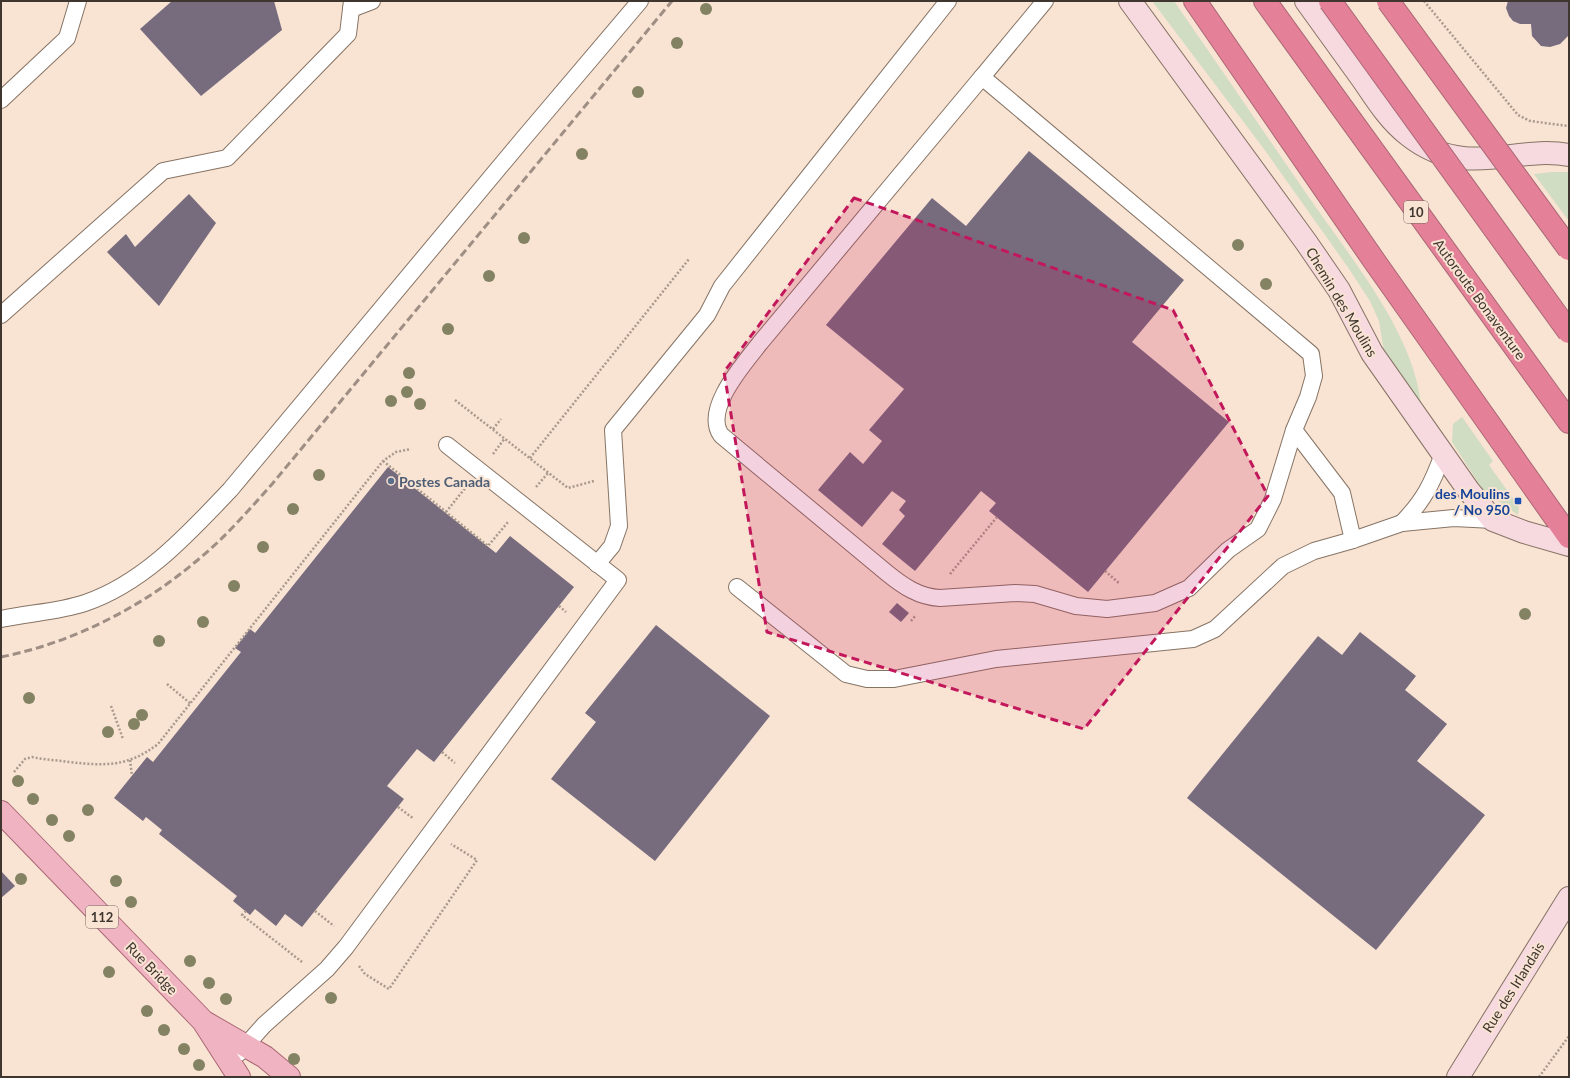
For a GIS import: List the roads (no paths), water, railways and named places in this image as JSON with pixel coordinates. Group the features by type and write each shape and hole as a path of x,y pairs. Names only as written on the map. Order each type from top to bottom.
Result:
{"highway":[{"path":"1195,1 1569,537"},
{"name":"Autoroute Bonaventure","path":"1264,1 1569,422"},
{"path":"1330,1 1569,332"},
{"path":"1388,1 1569,249"}],"main road":[{"name":"Rue Bridge","path":"1,812 203,1021 234,1070"},
{"name":"Rue Bridge","path":"203,1021 265,1058 289,1077"}],"street":[{"name":"Chemin des Moulins","path":"1130,1 1306,242 1339,290 1372,353 1469,491 1493,520 1524,532 1569,545"},
{"path":"1306,1 1386,112 1406,134 1421,144 1442,153 1463,158 1482,158 1534,153 1569,155"},
{"name":"Rue des Irlandais","path":"1458,1077 1569,898"}],"lane":[{"path":"1,100 67,38 78,1"},
{"path":"1,315 163,171 227,158 348,34 351,5 372,1"},
{"path":"1,618 85,603 110,592 137,576 159,560 198,524 230,490 640,1"},
{"path":"597,564 612,546 618,533 612,433 619,422 707,315 722,286 948,1"},
{"path":"982,77 1311,354 1314,376 1308,397 1294,430 1273,499 1258,529 1228,550 1189,588 1155,603 1107,609 1076,606 1035,594 1015,593 931,598 911,590 887,573 721,435 715,423 720,401 737,373 760,343 1045,1"},
{"path":"1294,430 1342,493 1353,540"},
{"path":"234,1070 246,1046 264,1025 327,969 346,947 618,580 446,445"},
{"path":"1402,523 1420,504 1431,485 1443,454"},
{"path":"737,587 846,674 867,679 894,678 996,659 1193,639 1215,629 1283,566 1314,551 1353,540 1402,523 1454,518 1493,520"}],"railway":[{"path":"1,657 53,643 103,622 127,609 173,580 205,554 225,535 273,483 672,1"}],"place":[{"name":"Postes Canada","path":"391,481"},
{"name":"des Moulins / No 950","path":"1518,501"}]}
